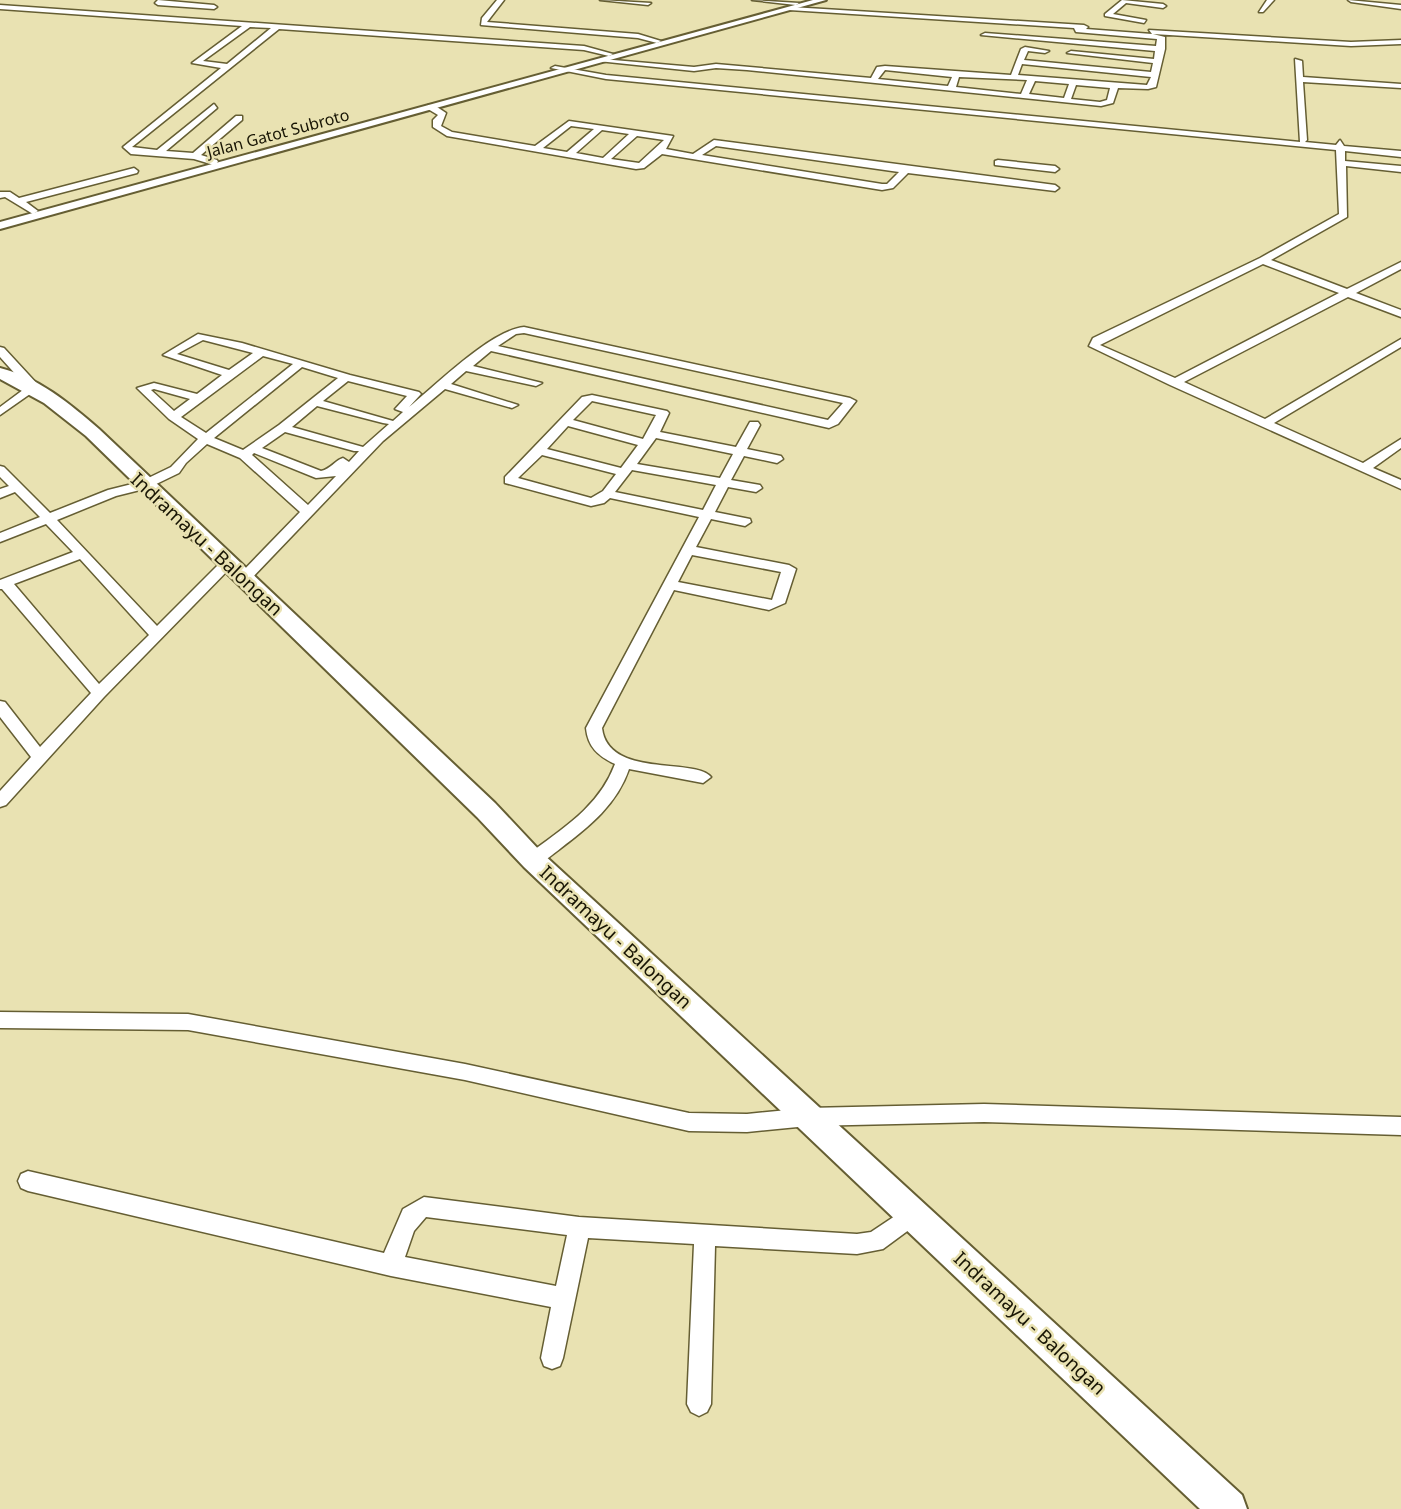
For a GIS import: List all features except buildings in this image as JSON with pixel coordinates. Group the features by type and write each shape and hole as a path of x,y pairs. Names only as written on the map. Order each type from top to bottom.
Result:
{"highway":[{"name":"Indramayu - Balongan","path":"0,373 32,386 73,414 486,810 533,860 808,1117 905,1220 1228,1509"}],"street":[{"path":"162,0 158,3 214,8"},
{"path":"502,0 485,18 483,24 638,36 657,41"},
{"path":"603,0 648,3"},
{"path":"755,0 1155,35 1162,39 1153,85 1148,88 885,68 880,69 873,81"},
{"name":"Jalan Gatot Subroto","path":"606,57 779,7 822,0"},
{"path":"1261,11 1271,0"},
{"path":"1351,0 1401,7"},
{"path":"196,20 224,1"},
{"path":"1166,3 1125,1 1107,15 1140,27 1351,44 1401,42"},
{"path":"1140,27 1166,3"},
{"name":"Jalan Gatot Subroto","path":"294,143 798,4"},
{"path":"0,7 584,48 606,57 694,69 716,66 747,68 1108,103 1112,99 1115,86"},
{"path":"229,66 195,63 248,24"},
{"path":"214,162 195,156 131,151 127,148 278,26"},
{"path":"1076,28 1140,27 1332,38 1401,37"},
{"path":"1070,67 1076,28"},
{"path":"985,35 1161,49"},
{"path":"1011,48 1049,51"},
{"path":"1014,76 1024,49"},
{"path":"1061,52 1157,61"},
{"path":"1298,61 1303,139"},
{"path":"1020,62 1154,75"},
{"path":"564,69 1401,149"},
{"name":"Jalan Gatot Subroto","path":"5,222 33,211 214,162 436,110 564,69"},
{"path":"951,89 956,75"},
{"path":"1024,96 1032,78"},
{"path":"1300,79 1401,86"},
{"path":"1067,100 1073,82"},
{"path":"160,152 214,106"},
{"path":"436,110 437,127 450,134 535,150 639,166 660,150 670,138 568,123 535,150"},
{"path":"195,156 240,118"},
{"path":"568,155 600,128"},
{"path":"604,161 635,133"},
{"path":"1243,136 1303,139 1401,154"},
{"path":"695,156 714,143 1051,188 1056,167 998,163"},
{"path":"1339,145 1343,163 1344,215 1263,260 1094,342 1096,348 1401,485"},
{"name":"Jalan Gatot Subroto","path":"5,222 276,147"},
{"path":"660,150 882,187 894,184 906,170"},
{"path":"1343,163 1401,169"},
{"path":"1004,182 1014,165"},
{"path":"19,201 130,169 146,180"},
{"path":"0,195 7,194 33,211"},
{"path":"1263,260 1401,314"},
{"path":"1174,383 1401,265"},
{"path":"0,801 99,693 157,635 307,511 379,438 490,348 520,329 850,401 834,422 829,424 490,348"},
{"path":"199,398 154,386 143,388 173,417 206,439 320,475 328,475 415,394 202,336 168,355 230,374"},
{"path":"1265,424 1401,342"},
{"path":"0,350 32,386 0,412"},
{"path":"589,371 609,350"},
{"path":"173,417 261,352"},
{"path":"0,538 140,481 175,470 181,461 206,439 300,364"},
{"path":"466,368 536,383"},
{"path":"701,395 719,371"},
{"path":"249,452 346,377"},
{"path":"443,385 512,405"},
{"path":"586,398 663,413 649,439 607,494 600,500 591,502 509,479 540,451 565,422 586,398"},
{"path":"314,402 387,421"},
{"path":"565,422 649,439 777,459"},
{"path":"703,777 623,764 595,743 594,728 672,585 754,425"},
{"path":"283,428 358,448"},
{"path":"1363,468 1401,443"},
{"path":"540,451 626,469 756,488"},
{"path":"249,452 307,511"},
{"path":"0,470 82,553 157,635"},
{"path":"0,494 17,487"},
{"path":"607,494 745,522"},
{"path":"672,585 769,606 778,603 789,569 689,550"},
{"path":"82,553 3,584 99,693"},
{"path":"0,706 39,757"},
{"path":"533,860 605,803 618,782 623,764"},
{"path":"0,1020 188,1022 465,1072 689,1122 747,1123 808,1117 997,1113 1401,1126"},
{"path":"28,1181 391,1265 565,1299"},
{"path":"391,1265 409,1217 415,1210 424,1208 579,1227 857,1244 875,1242 905,1220"},
{"path":"552,1358 579,1227"},
{"path":"699,1404 705,1234"}]}
